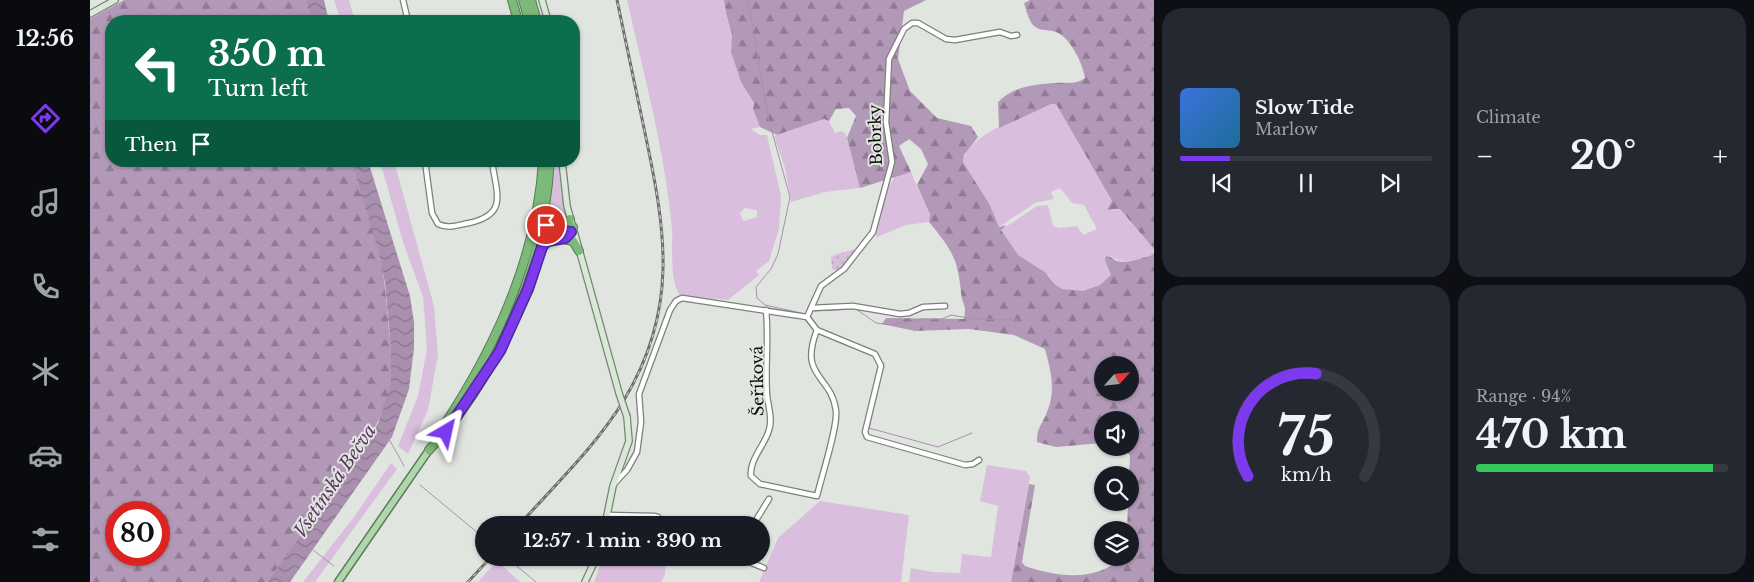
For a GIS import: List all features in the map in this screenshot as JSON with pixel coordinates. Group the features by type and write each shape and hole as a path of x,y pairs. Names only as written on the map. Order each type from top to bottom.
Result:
{"highway":[{"path":"512,0 516,15"},
{"path":"523,0 527,15"},
{"path":"531,0 535,15"},
{"path":"429,450 468,388 505,316 529,242 539,191 541,167"},
{"path":"550,167 551,196 546,225 553,233 571,232"},
{"path":"513,320 537,244 550,171"},
{"path":"570,219 571,232"},
{"path":"559,239 571,232"},
{"path":"429,450 446,432 500,351 528,289 542,247 547,241 571,240 578,251"}],"main road":[{"path":"338,582 429,450"}],"street":[{"path":"90,14 115,0"},
{"path":"403,0 407,15"},
{"path":"542,0 546,15"},
{"name":"Bobrky","path":"807,317 821,286 844,269 873,232 892,162 886,122 889,59 904,28 918,22 946,39 955,40 1000,32 1012,36 1017,35"},
{"path":"426,167 432,213 438,224 450,227 484,220 494,212 497,200 493,167"},
{"path":"562,167 564,194 570,219"},
{"path":"571,232 626,417 629,441 613,486 607,516"},
{"path":"613,486 627,470 637,452 641,422 639,394 664,324 676,301 682,298 807,317 817,330 875,354 880,360 881,366 866,432 867,437 965,465 973,464 979,460"},
{"path":"811,308 853,306 909,314 923,307 945,306"},
{"name":"Šeříková","path":"766,310 768,341 767,394 770,423 769,431 751,466 751,476 760,484 817,496 837,416 831,396 810,359 811,345 817,330"},
{"path":"759,516 770,499"},
{"path":"585,582 592,566"},
{"path":"759,566 764,568"}],"shaded area":[{"path":"334,0 349,0 353,15 339,15"},
{"path":"627,0 724,0 732,35 731,52 741,82 754,103 753,109 760,127 751,129 760,135 767,135 781,196 779,229 769,261 756,271 759,275 728,300 681,296 677,290 673,274 672,229 664,171","holes":["745,208 757,210 757,217 743,221 740,213"]},
{"path":"1051,104 1056,104 1112,201 1109,207 1113,211 1120,209 1154,249 1152,255 1130,261 1120,260 1110,255 1105,260 1112,275 1100,285 1084,291 1067,291 1053,284 1048,275 1018,256 1001,230 1037,206 1048,205 1053,226 1060,228 1077,226 1083,235 1097,229 1084,205 1072,203 1060,188 1051,192 1054,199 1035,203 999,227 990,205 963,162 967,152 975,142 986,134"},
{"path":"824,119 829,121 835,133 842,131 846,134 860,188 825,192 791,202 785,168 774,136"},
{"path":"382,167 396,167 434,306 438,355 428,410 408,454 398,446 418,396 427,349 423,297 403,242"},
{"path":"555,167 559,167 561,192 568,221 561,231 551,229 548,218"},
{"path":"911,172 930,216 929,222 906,225 877,237 886,191 896,175"},
{"path":"855,249 840,270 832,270 831,256"},
{"path":"391,463 397,469 315,582 303,582 354,517"},
{"path":"987,465 1026,471 1030,477 1011,582 909,582 911,568 933,572 960,573 962,554 991,557 998,506 980,501"},
{"path":"820,501 909,515 901,582 759,582 766,566 770,566 770,557 778,538"},
{"path":"492,566 502,566 520,582 478,582"},
{"path":"600,566 665,567 665,573 661,582 594,582"}],"green space":[{"path":"124,0 305,0 309,15 105,15 105,167 353,167 380,256 386,293 392,357 391,384 383,409 356,461 339,487 267,582 90,582 90,19"},
{"path":"724,0 926,0 904,11 898,59 910,91 937,118 971,126 978,137 964,155 963,162 990,205 999,227 1007,225 1001,230 1018,255 1046,273 1054,284 1062,289 1083,291 1100,285 1111,275 1105,260 1106,256 1125,262 1152,255 1154,252 1154,582 1011,582 1029,484 1035,485 1022,562 1025,566 1050,573 1076,575 1100,571 1111,566 1139,566 1139,521 1127,521 1128,511 1139,511 1139,466 1130,466 1130,456 1139,456 1139,411 1094,411 1094,444 1056,447 1037,442 1039,429 1050,404 1052,389 1051,373 1045,349 1014,335 969,329 915,331 882,324 886,318 964,319 965,307 955,262 948,247 929,222 930,215 917,185 928,164 921,149 909,139 899,146 911,172 860,188 847,138 856,116 849,108 836,109 829,121 824,119 777,135 760,127 753,109 754,103 741,82 731,52 732,35"},
{"path":"1030,0 1154,0 1154,249 1120,209 1107,210 1112,201 1056,104 1051,104 999,128 998,102 1010,93 1032,85 1074,82 1085,78 1079,59 1066,39 1056,32 1039,29 1032,23 1024,3"}],"water":[{"path":"305,0 324,0 328,15 309,15"},
{"path":"353,167 370,167 410,296 414,322 414,348 409,389 392,437 290,582 267,582 362,450 378,423 391,382 391,349 385,283 379,253"}],"waterway":[{"path":"748,0 768,117 790,197 778,254 771,269 756,287 757,298 765,305 801,313"},
{"path":"815,311 856,309 876,323 892,325 923,319 942,319 951,315 974,319 1019,320"},
{"path":"820,334 853,348"},
{"path":"863,352 872,355"},
{"path":"884,363 869,428 938,447 972,433"},
{"path":"389,439 404,466"},
{"path":"420,485 475,531"},
{"path":"313,550 334,566"},
{"path":"517,566 536,582"}],"railway":[{"path":"527,516 588,449 624,400 642,366 653,334 660,302 663,270 658,204 617,0"},
{"path":"468,582 483,566"}],"route":[{"path":"446,432 500,351 528,289 543,245 547,241 565,238 571,232 555,234 546,225"}],"water label":[{"name":"Vsetínská Bečva","path":"335,481"}]}
